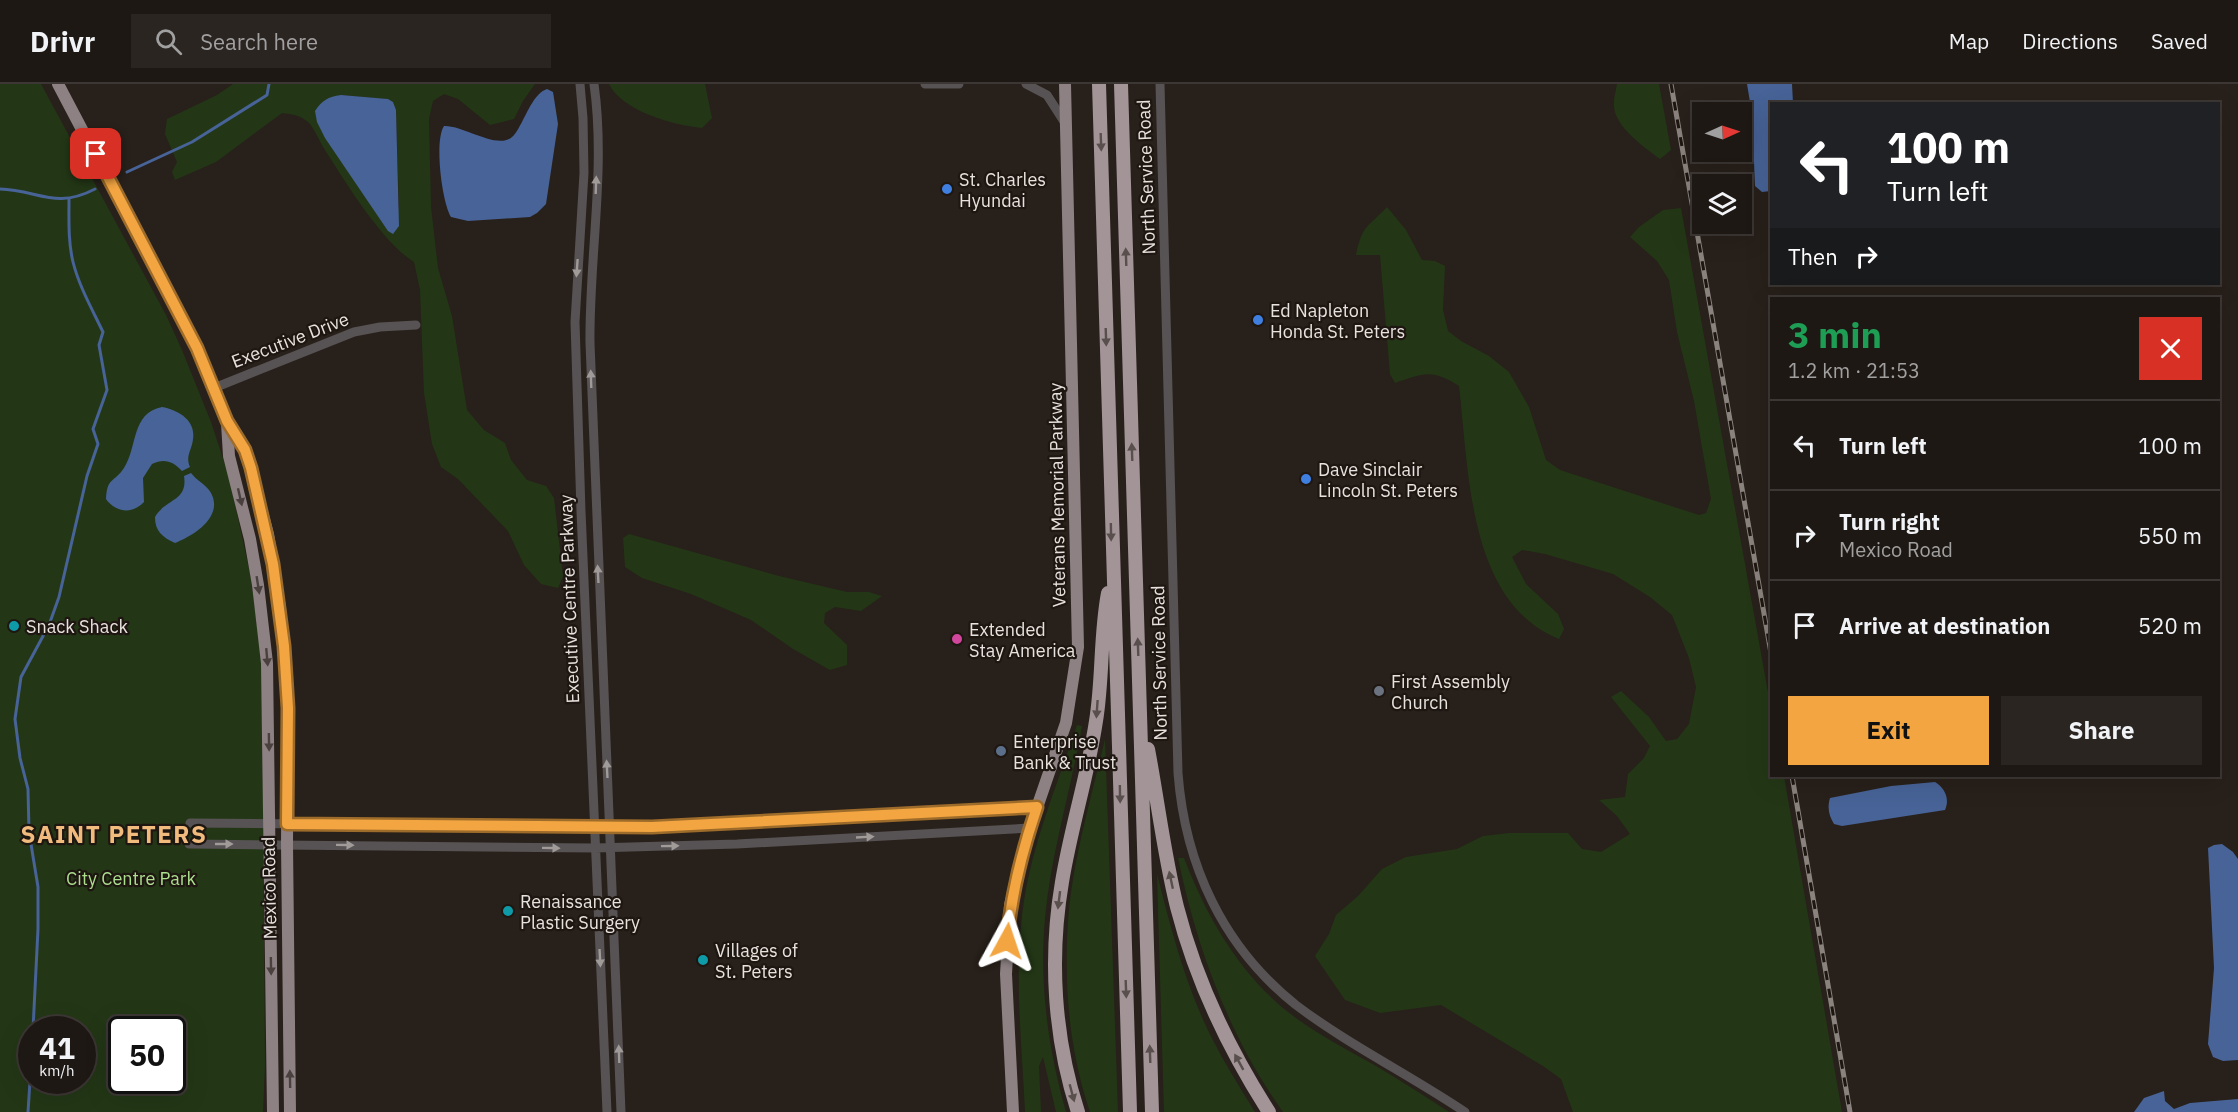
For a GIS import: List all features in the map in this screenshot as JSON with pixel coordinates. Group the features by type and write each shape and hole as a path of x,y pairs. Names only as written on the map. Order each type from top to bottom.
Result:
{"highway":[{"path":"1099,84 1130,1112"},
{"path":"1121,84 1152,1112"},
{"path":"1078,1112 1065,1067 1059,1029 1055,986 1056,934 1064,872 1096,719 1103,619 1112,567"},
{"path":"1140,706 1170,878 1187,942 1224,1035 1269,1112"}],"main road":[{"name":"Mexico Road","path":"58,84 197,348 227,421 245,450 268,534 279,597 288,708 286,844 290,1112"},
{"name":"Veterans Memorial Parkway","path":"1013,1112 1007,941 1010,905 1030,828 1066,723 1078,646 1065,84"},
{"name":"Mexico Road","path":"227,421 229,456 250,539 266,652 273,1112"}],"street":[{"name":"Executive Centre Parkway","path":"580,84 584,173 575,322 607,1112"},
{"name":"Executive Centre Parkway","path":"594,84 598,146 590,282 590,342 621,1112"},
{"path":"925,84 958,84"},
{"path":"1026,84 1047,95 1066,126"},
{"name":"North Service Road","path":"1160,84 1178,766 1180,802 1192,853 1211,899 1234,938 1272,982 1296,1004 1334,1030 1465,1112"},
{"name":"Executive Drive","path":"213,388 354,332 380,327 416,325"},
{"path":"190,823 594,828 1037,807"},
{"path":"189,844 611,848 747,844 1030,828"}],"green space":[{"name":"City Centre Park","path":"0,84 41,84 166,315 211,422 229,477 251,578 262,666 265,1065 263,1112 0,1112"},
{"path":"233,84 535,84 514,119 490,125 458,99 444,94 433,101 429,119 431,207 438,268 452,316 467,410 484,430 505,443 511,460 527,480 546,486 554,498 563,576 558,588 541,584 524,565 508,531 458,479 441,467 432,444 424,393 420,290 414,262 390,241 365,211 308,122 299,116 282,113 216,162 175,180 172,172 177,162 165,134 167,119 217,95","holes":["341,95 388,99 393,102 396,110 399,209"]},
{"path":"609,84 705,84 712,118 702,128 663,120 625,102"},
{"path":"1617,84 1659,84 1671,150 1660,159 1630,135 1618,119 1614,103"},
{"path":"1387,207 1406,230 1422,260 1435,261 1445,266 1443,310 1448,331 1489,356 1509,372 1529,407 1546,460 1560,470 1699,515 1706,513 1711,499 1694,401 1677,332 1669,280 1657,261 1630,237 1639,227 1663,210 1681,208 1770,703 1770,777 1784,777 1842,1112 1573,1112 1561,1079 1543,1066 1441,1005 1380,1013 1345,1000 1315,956 1329,934 1336,915 1358,896 1382,869 1406,857 1457,849 1483,836 1509,833 1568,833 1582,849 1601,852 1630,834 1617,816 1599,800 1625,797 1628,774 1644,758 1650,746 1611,697 1621,691 1649,717 1666,741 1677,739 1689,724 1696,687 1689,658 1672,615 1650,597 1613,574 1545,554 1522,550 1512,557 1526,584 1558,614 1564,629 1559,639 1529,621 1506,596 1490,565 1478,530 1471,493 1459,386 1442,377 1428,374 1395,383 1390,374 1380,255 1356,255 1363,232"},
{"path":"629,534 779,576 847,592 869,592 882,596 861,611 835,607 825,613 824,623 847,645 847,665 830,670 793,649 751,620 691,594 642,578 625,567 623,538"},
{"path":"1077,725 1082,726 1056,846 1043,942 1046,1016 1054,1064 1066,1112 1056,1112 1043,1057 1039,1066 1041,1112 1025,1112 1019,980 1024,901 1033,856"},
{"path":"1105,739 1118,1112 1090,1112 1072,1037 1067,986 1067,935 1075,866"},
{"path":"1178,858 1184,858 1202,900 1237,958 1251,976 1283,1008 1328,1039 1449,1112 1283,1112 1246,1053 1217,991 1195,925"},
{"path":"1157,874 1178,950 1197,1006 1216,1046 1255,1112 1164,1112"}],"water":[{"path":"1747,84 1792,84 1793,102 1770,102 1770,191 1762,192 1755,186 1752,102 1750,102"},
{"path":"547,89 553,92 558,124 546,204 530,217 468,221 451,217 440,172 440,144 444,126 461,129 489,139 506,140 515,134 535,98"},
{"path":"341,95 388,99 393,102 396,110 399,226 393,234 388,231 325,138 317,122 315,111 320,104 329,98"},
{"path":"162,407 180,413 192,426 193,439 188,456 190,467 182,471 168,462 160,461 152,464 143,478 144,502 129,510 114,507 106,499 108,487 124,468 140,423 152,410"},
{"path":"191,473 211,493 214,502 213,510 205,524 190,536 175,543 160,533 155,517 183,491 184,476"},
{"path":"1935,782 1946,794 1945,810 1842,826 1834,824 1830,815 1830,798 1891,786"},
{"path":"2222,844 2238,859 2238,1060 2223,1061 2213,1057 2208,1044 2214,968 2208,848"},
{"path":"2164,1091 2165,1101 2174,1109 2190,1103 2238,1099 2238,1112 2134,1112 2144,1098"}],"waterway":[{"path":"127,172 192,142 267,95 269,84"},
{"path":"0,189 57,198 69,198 95,189"},
{"path":"34,1016 38,887 29,832 28,789 20,758 15,719 21,677 49,625 59,597 87,476 98,444 93,429 107,390 99,345 103,332 82,289 71,254 69,199"},
{"path":"28,1112 29,1094"}],"railway":[{"path":"1671,84 1770,648"},
{"path":"1792,777 1850,1112"}],"place":[{"name":"St. Charles Hyundai","path":"947,189"},
{"name":"Ed Napleton Honda St. Peters","path":"1258,320"},
{"name":"Dave Sinclair Lincoln St. Peters","path":"1306,479"},
{"name":"Snack Shack","path":"14,626"},
{"name":"Extended Stay America","path":"957,639"},
{"name":"First Assembly Church","path":"1379,691"},
{"name":"Enterprise Bank & Trust","path":"1001,751"},
{"name":"Renaissance Plastic Surgery","path":"508,911"},
{"name":"Villages of St. Peters","path":"703,960"}],"district":[{"name":"SAINT PETERS","path":"114,834"}],"route":[{"path":"96,154 197,348 227,421 245,450 251,468 268,534 284,646 288,708 287,824 652,827 1037,807 1017,872 1010,905 1007,941"}]}
